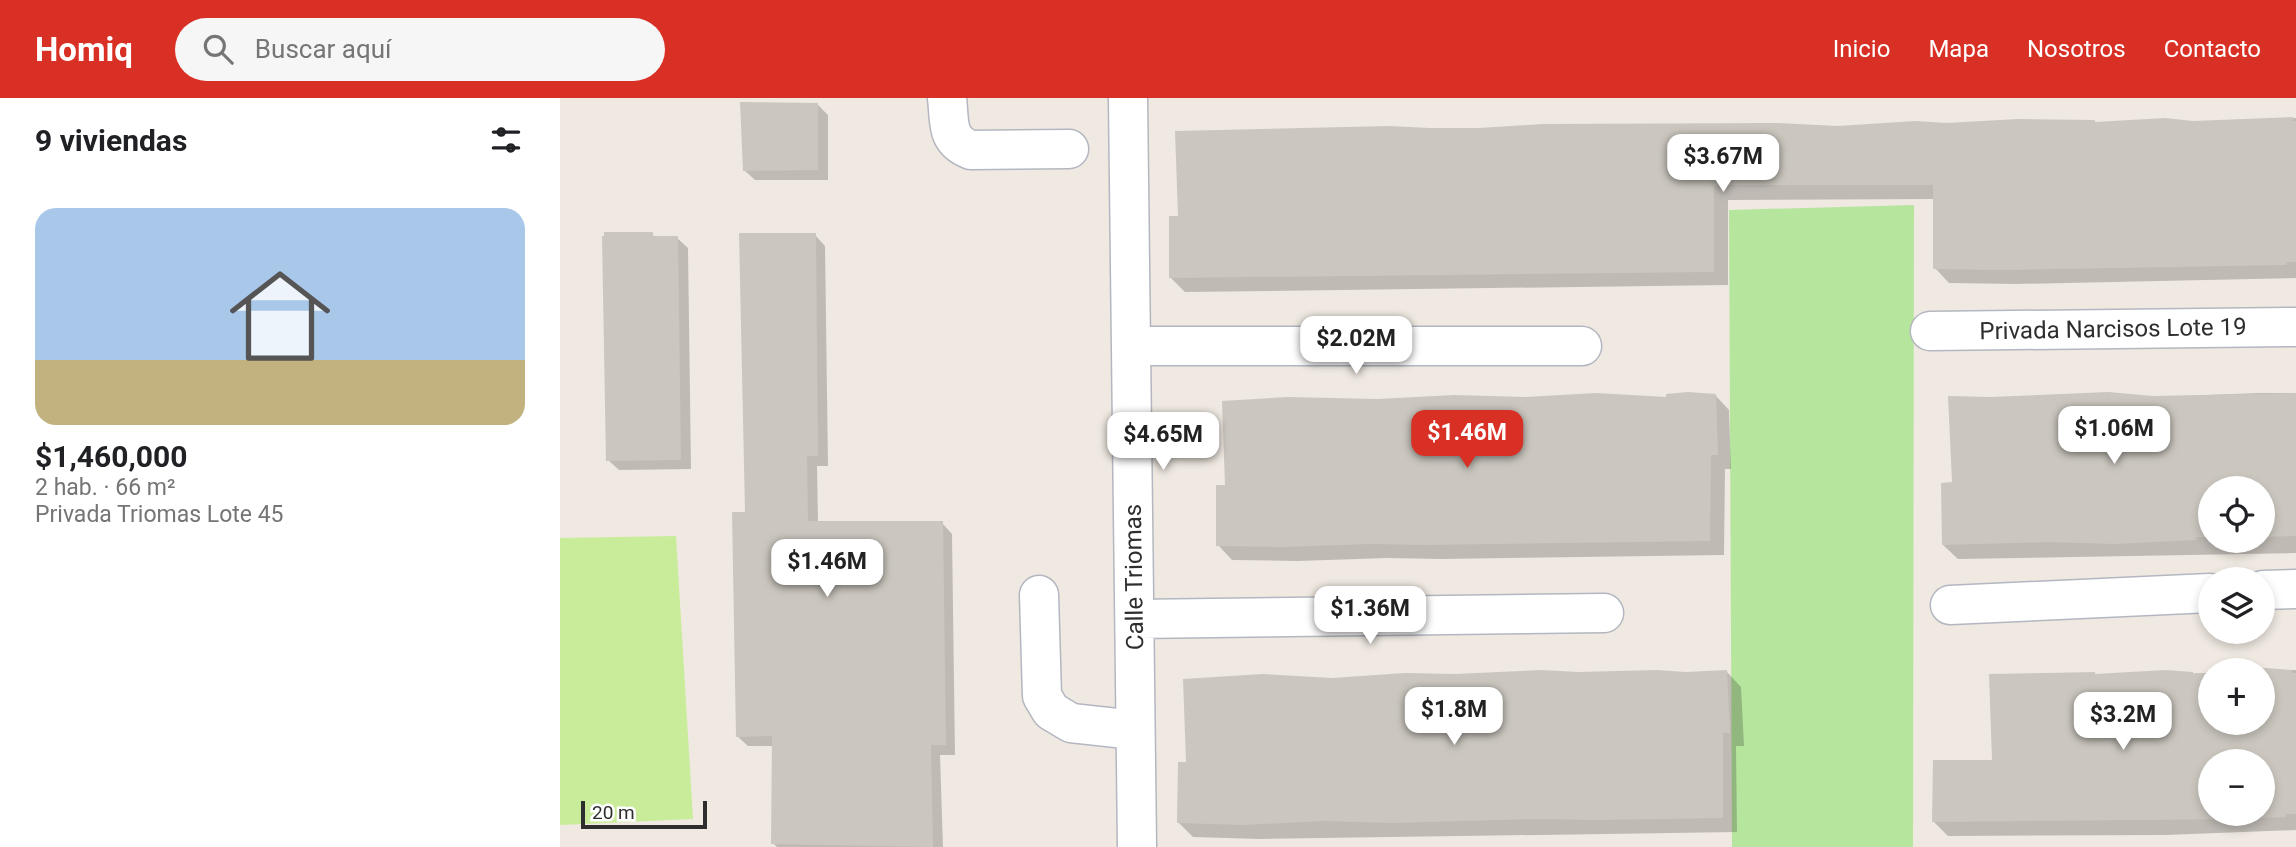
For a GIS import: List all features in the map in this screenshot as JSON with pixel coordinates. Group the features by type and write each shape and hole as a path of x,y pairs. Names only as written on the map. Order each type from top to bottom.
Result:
{"street":[{"path":"947,98 951,137 960,146 971,150 1069,149"},
{"name":"Calle Triomas","path":"1128,98 1137,847"},
{"name":"Privada Narcisos Lote 19","path":"1930,331 2296,327"},
{"path":"1131,346 1582,346"},
{"path":"2275,590 2296,589"},
{"path":"1950,605 2198,594"},
{"path":"1039,595 1042,696 1051,711 1071,723 1135,730"},
{"path":"1136,619 1604,613"}],"green space":[{"path":"1914,205 1913,847 1732,847 1729,210"},
{"path":"676,536 693,819 560,825 560,538"}],"building":[{"path":"740,102 818,103 818,170 743,171"},
{"path":"2293,117 2293,121 2296,121 2296,262 2287,262 2286,265 1933,269 1933,185 1722,185 1714,186 1714,272 1169,278 1169,216 1178,216 1175,131 1389,126 1479,128 1543,124 1777,123 1838,126 1915,121 1946,123 2018,119 2095,122 2165,118 2193,121"},
{"path":"604,232 653,232 653,236 678,236 681,460 606,461"},
{"path":"739,233 816,233 818,456 807,456 808,521 943,521 946,745 931,745 933,847 771,844 772,736 736,737 732,512 745,512"},
{"path":"2108,392 2153,396 2296,393 2296,536 2275,537 2275,476 2198,476 2196,540 2115,544 2048,542 1942,545 1941,483 1952,482 1948,396"},
{"path":"1596,393 1666,397 1666,394 1716,394 1718,455 1711,455 1710,541 1216,546 1216,485 1225,485 1222,401 1287,397 1378,399"},
{"path":"2275,669 2292,670 2292,673 2296,673 2296,814 2275,818 2275,749 2198,749 2198,819 1932,822 1933,760 1992,760 1989,674 2095,674 2165,670 2198,674 2198,735 2275,735"},
{"path":"1541,670 1727,670 1730,733 1723,733 1723,818 1393,823 1324,821 1244,825 1177,823 1178,762 1186,762 1183,679 1262,674 1332,678 1405,673 1455,674"}]}
